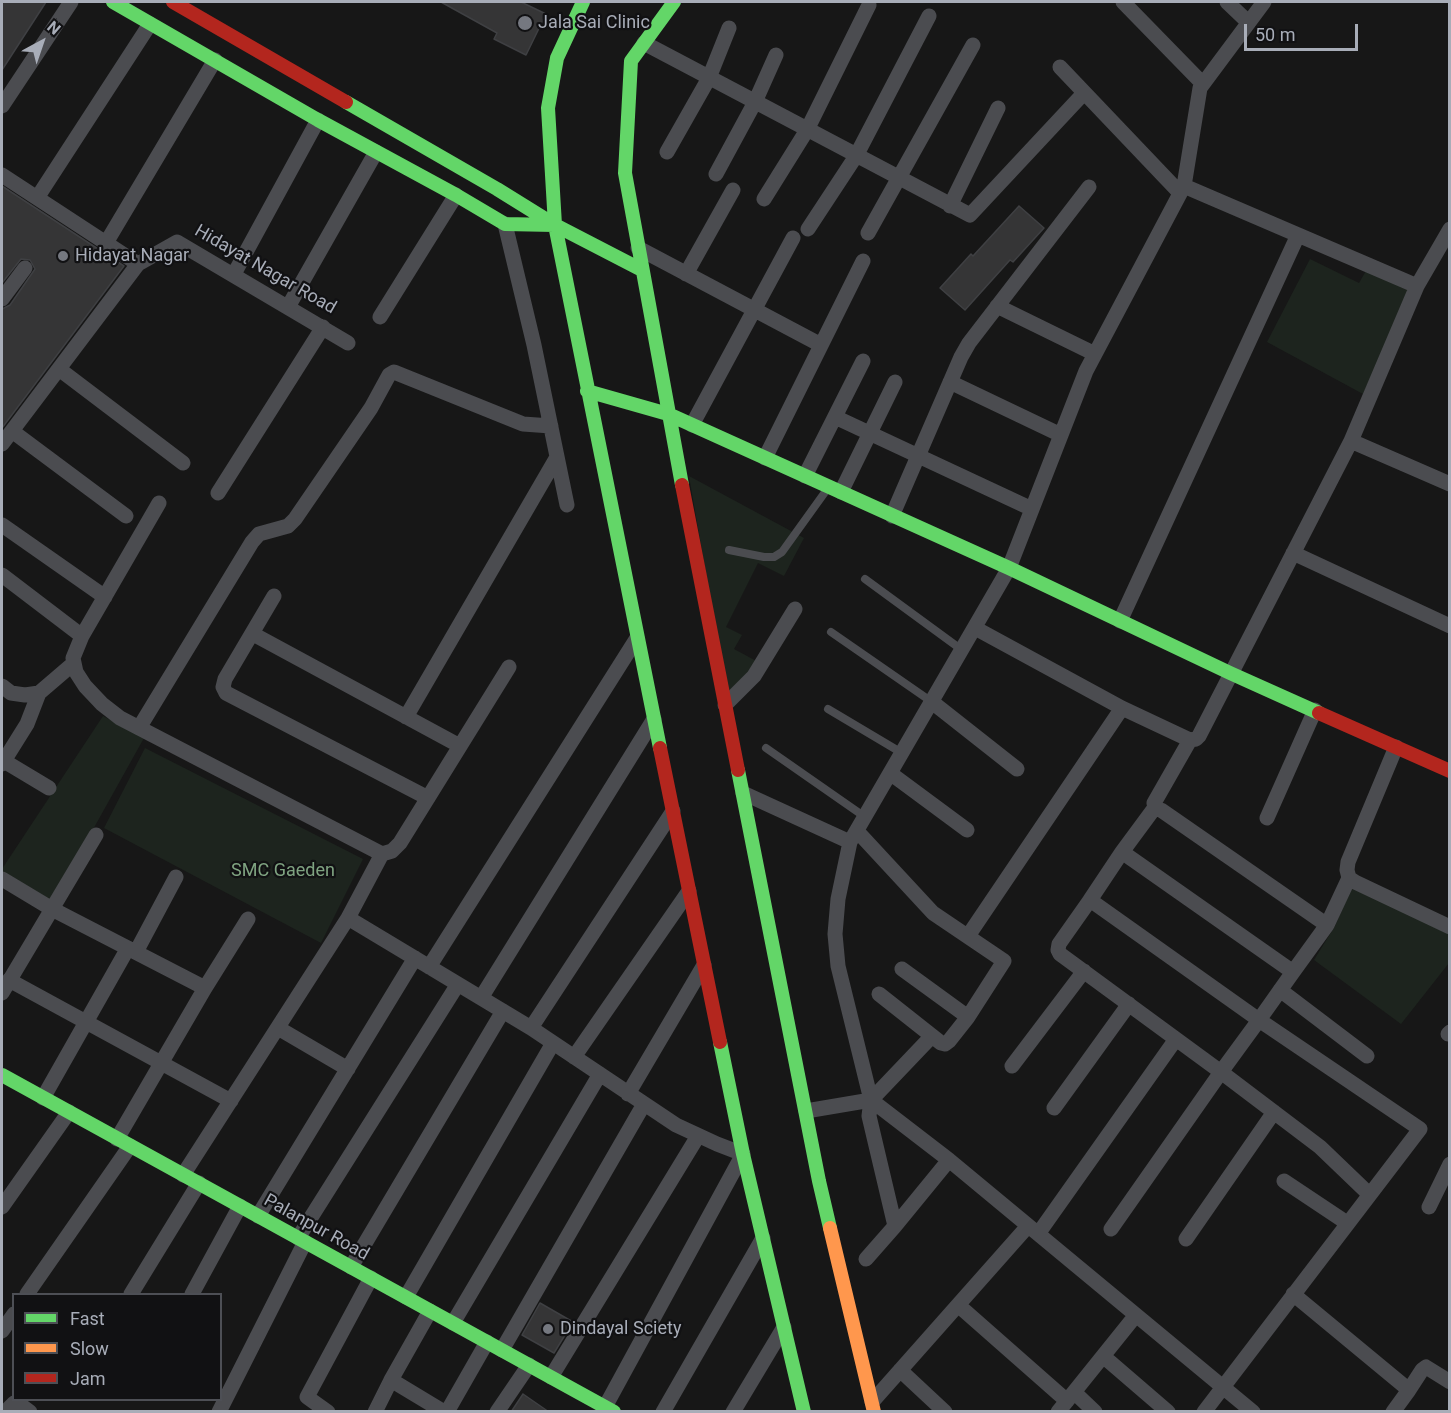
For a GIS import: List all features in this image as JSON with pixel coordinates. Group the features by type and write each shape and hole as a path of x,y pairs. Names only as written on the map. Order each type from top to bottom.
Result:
{"street":[{"path":"2,106 71,2"},
{"path":"113,2 505,224 555,225"},
{"path":"172,2 497,189 555,225 642,270"},
{"path":"674,2 631,61 625,173 668,414 822,1192 873,1407"},
{"path":"1123,2 1203,84"},
{"path":"1227,2 1248,22"},
{"path":"895,1226 869,1116 871,1100 838,966 835,934 838,899 853,836 1009,568 1086,371 1182,190 1200,88 1264,2"},
{"path":"578,3 557,58 548,108 555,225 743,1154 804,1412"},
{"path":"764,199 807,130 869,4"},
{"path":"808,229 856,156 929,16"},
{"path":"36,198 150,24"},
{"path":"667,152 709,78 729,28"},
{"path":"644,43 966,214 973,213 1084,93"},
{"path":"868,233 973,45"},
{"path":"716,174 755,102 776,55"},
{"path":"106,243 215,60"},
{"path":"1060,67 1182,190 1298,235 1417,286"},
{"path":"950,206 998,108"},
{"path":"234,274 318,120"},
{"path":"288,307 376,152"},
{"path":"2,175 138,264"},
{"path":"892,516 969,343 1089,187"},
{"path":"686,273 733,190"},
{"path":"380,317 456,195"},
{"path":"505,224 534,345 567,505"},
{"path":"975,628 1122,708 1190,740 1196,739 1352,441 1417,286 1449,229"},
{"path":"1120,621 1298,235"},
{"path":"692,425 793,238"},
{"name":"Hidayat Nagar Road","path":"2,444 138,264 177,242 348,343"},
{"path":"638,248 821,345"},
{"path":"765,458 862,261"},
{"path":"2,299 25,268"},
{"path":"997,306 1095,354"},
{"path":"218,493 323,327"},
{"path":"804,476 863,361"},
{"path":"59,369 183,463"},
{"path":"139,728 252,542 259,534 288,526 294,519 371,408 389,375 394,372 523,424 551,426"},
{"path":"835,490 870,432 895,382"},
{"path":"950,382 1061,435"},
{"path":"587,391 668,414 1009,568 1230,673 1449,771"},
{"path":"835,417 1032,509"},
{"path":"12,431 126,516"},
{"path":"1352,441 1449,484"},
{"path":"406,717 557,457"},
{"path":"159,503 82,636 73,658 76,672 85,686 102,704 120,718 382,854 392,851 400,843 509,667"},
{"path":"2,525 105,597"},
{"path":"1293,553 1449,626"},
{"path":"2,576 82,636"},
{"path":"274,596 254,634 225,679 223,687 226,693 428,798"},
{"path":"725,705 754,676 795,609"},
{"path":"254,634 460,746"},
{"path":"429,967 637,638"},
{"path":"49,788 3,762 27,724 39,693 74,663"},
{"path":"2,686 11,693 25,695 39,693"},
{"path":"932,702 1017,769"},
{"path":"968,936 1122,708"},
{"path":"1266,818 1315,710"},
{"path":"481,998 654,719"},
{"path":"1154,803 1190,740"},
{"path":"1111,1229 1327,925 1349,878 1348,862 1396,747"},
{"path":"890,773 967,830"},
{"path":"743,793 853,836 933,913 1004,961 968,1017 945,1044 879,994"},
{"path":"1327,925 1161,810 1153,810 1059,944 1058,950 1060,954 1320,1147 1369,1194"},
{"path":"531,1028 673,811"},
{"path":"96,835 5,987 87,1021 231,1101"},
{"path":"1122,852 1293,972"},
{"path":"183,1175 348,918 382,854"},
{"path":"43,1098 87,1021 176,877"},
{"path":"1349,878 1449,927"},
{"path":"2,879 52,909 204,988"},
{"path":"574,1057 689,891"},
{"path":"1090,900 1259,1020 1420,1129 1204,1412"},
{"path":"348,918 531,1028 676,1125 743,1154"},
{"path":"28,1293 124,1142 162,1062 204,988 248,919"},
{"path":"258,1216 415,958"},
{"path":"628,1094 704,965"},
{"path":"902,969 968,1017"},
{"path":"1012,1066 1084,971"},
{"path":"219,1412 302,1240 458,984"},
{"path":"1280,990 1367,1056"},
{"path":"1054,1108 1129,1004"},
{"path":"351,1267 503,1011"},
{"path":"278,1028 348,1069"},
{"path":"806,1111 871,1100 932,1036"},
{"path":"873,1407 900,1370 958,1305 1033,1230 1176,1039"},
{"path":"406,1298 553,1042"},
{"path":"453,1323 600,1074"},
{"name":"Palanpur Road","path":"2,1075 609,1409"},
{"path":"871,1100 949,1160 1253,1412"},
{"path":"502,1350 644,1104"},
{"path":"2,1207 69,1112"},
{"path":"1186,1239 1274,1112"},
{"path":"551,1377 698,1136"},
{"path":"609,1409 743,1154"},
{"path":"867,1259 949,1160"},
{"path":"1429,1207 1448,1170"},
{"path":"1284,1181 1347,1223"},
{"path":"132,1293 199,1183"},
{"path":"193,1293 240,1206"},
{"path":"663,1412 763,1238"},
{"path":"328,1412 307,1398 370,1278"},
{"path":"1293,1294 1409,1390"},
{"path":"958,1305 1066,1401 1095,1412"},
{"path":"375,1412 430,1311"},
{"path":"1066,1401 1136,1315"},
{"path":"2,1331 12,1317"},
{"path":"733,1412 784,1327"},
{"path":"391,1380 446,1412 488,1342"},
{"path":"1103,1356 1168,1412"},
{"path":"497,1412 529,1365"},
{"path":"1393,1412 1426,1367 1431,1368 1449,1382"},
{"path":"900,1370 945,1412"},
{"path":"5,1412 14,1402 30,1412"}],"lane":[{"path":"729,550 774,557 782,552 835,490"},
{"path":"865,579 962,650"},
{"path":"831,632 932,702"},
{"path":"828,709 902,753"},
{"path":"766,748 865,817"}],"green space":[{"path":"1310,259 1359,283 1367,269 1412,288 1363,394 1267,342"},
{"path":"689,476 804,538 784,576 758,563 726,627 742,635 734,649 760,663 728,700"},
{"path":"103,716 144,738 52,903 2,874 2,869"},
{"name":"SMC Gaeden","path":"145,748 363,859 321,943 104,828"},
{"path":"1352,887 1449,934 1449,963 1401,1024 1314,960 1335,926"}],"building":[{"path":"2,2 46,2 2,70"},
{"path":"441,2 521,2 546,14 526,55 494,39 497,33"},
{"path":"2,186 124,266 2,428 2,309 10,305 35,269 30,260 21,259 2,283"},
{"path":"1019,206 1044,228 1013,262 1010,260 965,310 940,288"},
{"name":"Dindayal Sciety","path":"540,1303 573,1322 554,1353 522,1335"},
{"path":"523,1394 549,1412 511,1412"}],"traffic: fast":[{"path":"113,2 505,224 554,225"},
{"path":"583,2 557,58 548,108 555,225 660,748"},
{"path":"674,2 631,61 625,173 682,485"},
{"path":"346,102 555,225 642,270"},
{"path":"587,391 668,414 1009,568 1319,713"},
{"path":"738,770 830,1228"},
{"path":"720,1042 743,1154 804,1412"},
{"path":"2,1075 614,1412"}],"traffic: slow":[{"path":"830,1228 874,1412"}],"traffic: jam":[{"path":"173,2 346,102"},
{"path":"682,485 738,770"},
{"path":"1319,713 1450,771"},
{"path":"660,748 720,1042"}],"place":[{"name":"Jala Sai Clinic","path":"525,23"},
{"name":"Hidayat Nagar","path":"63,256"},
{"name":"Dindayal Sciety","path":"548,1329"}]}
